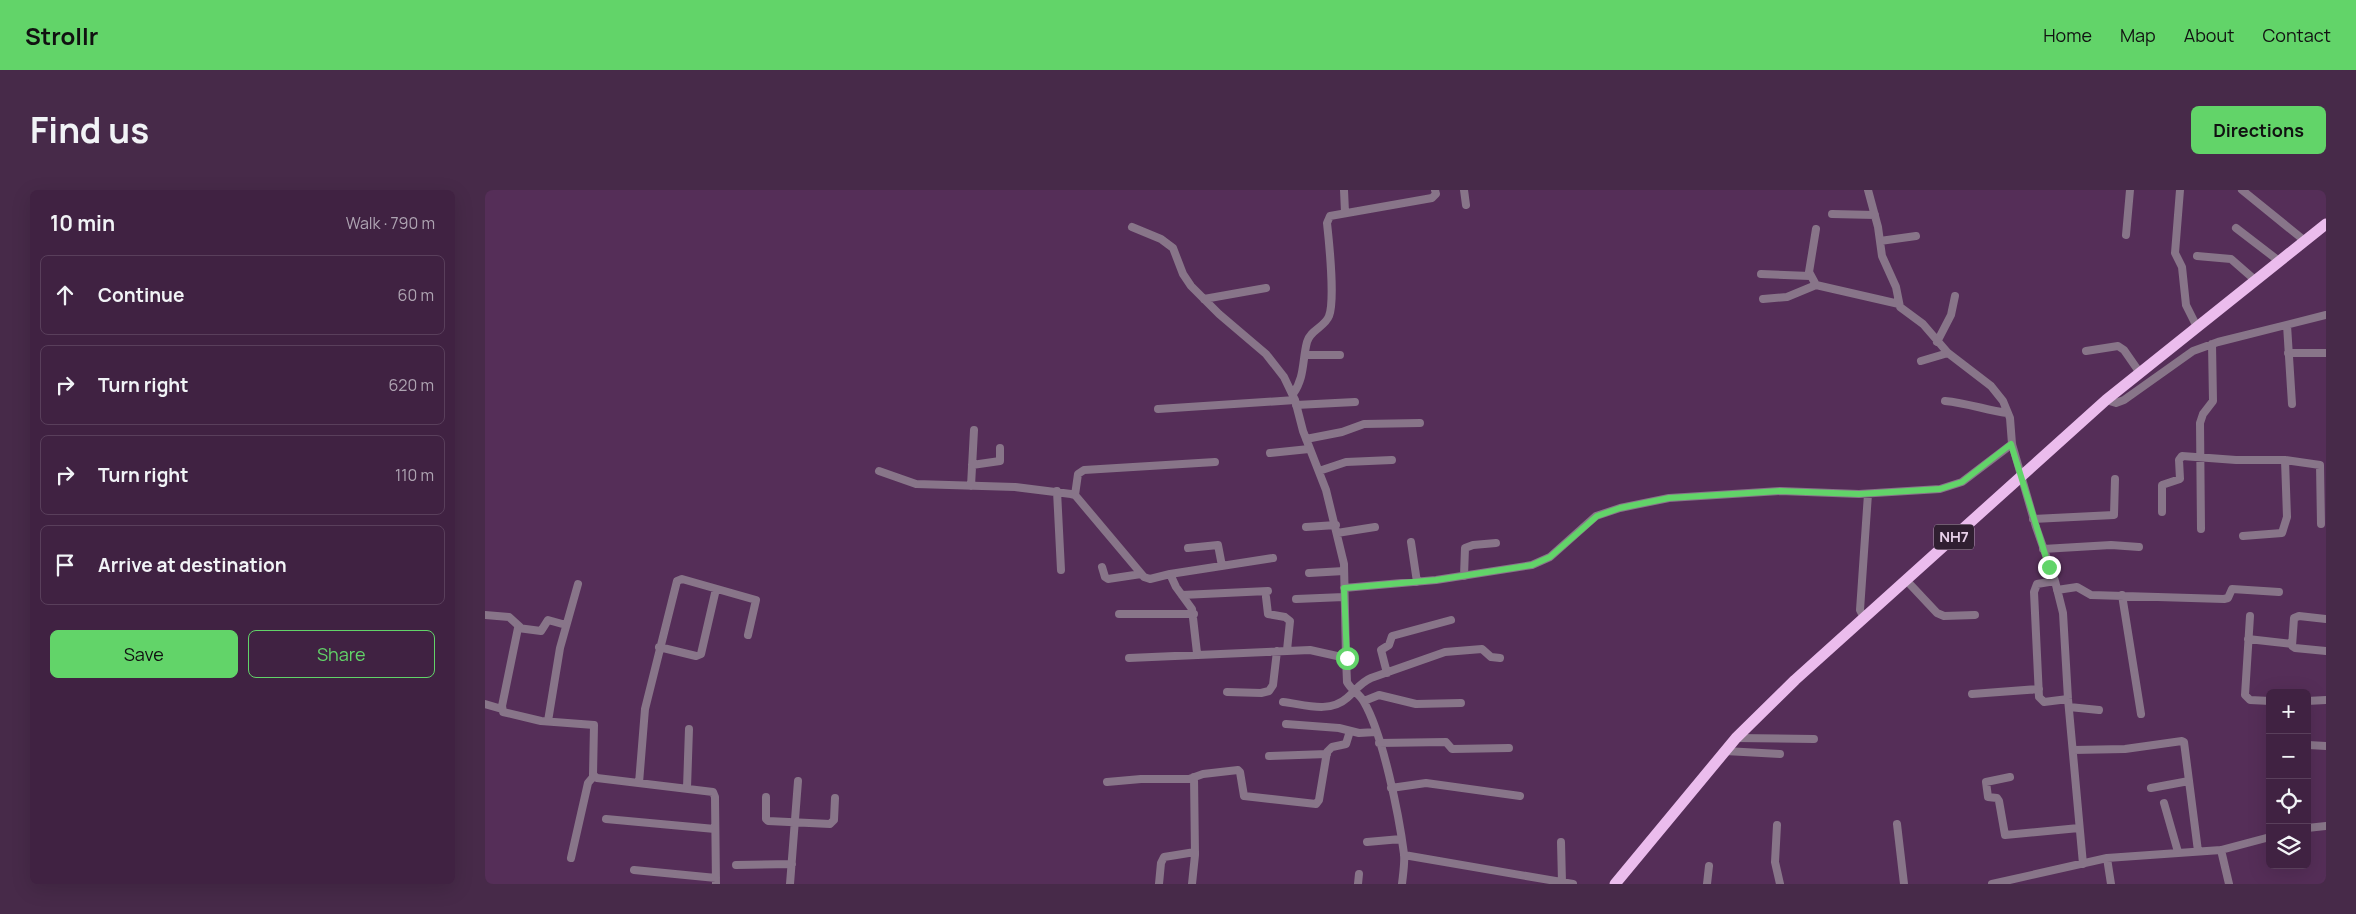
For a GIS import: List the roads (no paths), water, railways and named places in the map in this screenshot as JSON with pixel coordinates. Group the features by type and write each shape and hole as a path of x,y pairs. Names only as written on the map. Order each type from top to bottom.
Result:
{"highway":[{"name":"NH7","path":"1615,884 1736,738 1862,615 1906,580 2106,400 2326,224"}],"street":[{"path":"1344,190 1345,212"},
{"path":"1295,399 1301,380 1309,337 1327,320 1330,313 1328,219 1333,214 1431,198 1436,194 1435,190"},
{"path":"1464,190 1466,205"},
{"path":"1868,190 1883,256 1898,292 1901,309 1923,324 1948,353 1991,386 2003,401 2007,413 2011,426 2011,444 2022,475 2033,519 2055,581 2063,613 2068,703 2083,864"},
{"path":"2126,235 2131,190"},
{"path":"2180,190 2175,253 2182,267 2186,305 2197,327"},
{"path":"2242,190 2305,241"},
{"path":"1832,214 1875,215"},
{"path":"1131,227 1161,239 1173,248 1186,279 1204,299 1266,354 1284,377 1295,399 1309,449 1319,470 1337,529 1344,571 1347,658 1345,678 1363,701 1376,732 1391,788 1404,855 1402,884"},
{"path":"1816,228 1810,276 1816,285"},
{"path":"2236,228 2279,261"},
{"path":"1880,241 1916,236"},
{"path":"2197,256 2231,259 2255,280"},
{"path":"1761,274 1810,276"},
{"path":"1763,299 1787,297 1816,285 1899,304"},
{"path":"1204,299 1266,288"},
{"path":"1937,342 1951,315 1955,296"},
{"path":"2106,400 2120,402 2181,357 2211,344 2326,315"},
{"path":"2287,325 2288,353 2292,376 2292,404"},
{"path":"2201,529 2201,418 2213,401 2211,344"},
{"path":"2086,351 2118,346 2124,350 2140,373"},
{"path":"1921,360 1948,353"},
{"path":"2288,353 2326,353"},
{"path":"1305,355 1340,355"},
{"path":"1158,409 1295,399 1355,402"},
{"path":"1945,401 1966,403 1985,410 2007,413"},
{"path":"1306,439 1342,432 1364,424 1420,423"},
{"path":"971,486 974,430"},
{"path":"1344,588 1464,576 1542,562 1597,516 1620,508 1669,498 1780,491 1868,494 1951,486 1968,478 2011,444"},
{"path":"972,465 1000,461 1001,448"},
{"path":"1270,453 1309,449"},
{"path":"2162,512 2163,485 2179,479 2180,457 2200,456 2236,460 2285,460 2319,464 2324,477 2321,524"},
{"path":"1319,470 1346,462 1392,460"},
{"path":"2243,536 2282,533 2287,517 2285,460"},
{"path":"1075,495 1077,474 1084,470 1215,462"},
{"path":"879,471 916,484 1057,491 1075,495 1141,574 1150,579 1170,574 1273,558"},
{"path":"2033,519 2114,515 2115,479"},
{"path":"1057,491 1061,570"},
{"path":"1862,615 1868,494"},
{"path":"1306,527 1337,529 1375,527"},
{"path":"1411,542 1417,582"},
{"path":"1464,576 1465,548 1496,543"},
{"path":"1188,548 1218,545 1222,566"},
{"path":"2043,548 2111,545 2139,547"},
{"path":"1103,567 1105,577 1108,579 1141,574"},
{"path":"1309,573 1344,571"},
{"path":"1170,574 1194,614 1197,653"},
{"path":"639,783 645,709 677,581 682,579 757,601 749,635"},
{"path":"1906,580 1937,613 1944,616 1975,615"},
{"path":"2055,581 2040,583 2035,588 2039,697 2044,702 2068,703 2099,710"},
{"path":"548,721 566,625 578,584"},
{"path":"2057,590 2077,587 2091,595 2224,599 2228,598 2232,589 2279,592"},
{"path":"659,647 696,656 701,654 716,589"},
{"path":"1182,595 1267,594 1268,614 1290,621 1287,650"},
{"path":"2122,595 2141,714"},
{"path":"1296,599 1344,597"},
{"path":"1119,614 1194,614"},
{"path":"485,615 509,617 517,622 520,627 541,631 548,620 566,625"},
{"path":"2250,616 2246,697 2251,700 2266,701"},
{"path":"2292,644 2295,618 2299,616 2326,618"},
{"path":"1387,673 1381,650 1389,644 1392,636 1408,630 1451,620"},
{"path":"502,709 517,630 520,627"},
{"path":"2248,639 2292,644 2295,648 2326,651"},
{"path":"1283,702 1327,706 1341,702 1365,680 1455,650 1482,649 1491,657 1500,658"},
{"path":"1129,658 1197,653 1310,650 1347,658"},
{"path":"1227,692 1261,693 1269,691 1273,685 1277,651"},
{"path":"1972,694 2039,689"},
{"path":"1363,701 1379,694 1417,704 1461,703"},
{"path":"2311,701 2326,700"},
{"path":"485,704 502,709 505,713 548,721 594,725 593,777 588,783 571,858"},
{"path":"1285,724 1339,728 1359,733 1376,732"},
{"path":"687,788 689,729"},
{"path":"1107,782 1194,777 1238,770 1244,796 1315,804 1319,800 1329,749 1346,744 1350,731"},
{"path":"1736,738 1814,739"},
{"path":"2073,750 2125,748 2181,740 2186,746 2198,851"},
{"path":"1379,743 1446,742 1452,750 1509,748"},
{"path":"2311,745 2326,746"},
{"path":"1725,751 1779,754"},
{"path":"1269,756 1327,754"},
{"path":"2010,776 1986,782 1988,797 1997,798 1999,801 2005,835 2079,828"},
{"path":"593,777 710,791 714,794 716,881 633,870"},
{"path":"1192,884 1195,852 1194,777"},
{"path":"790,884 798,781"},
{"path":"2151,788 2189,781"},
{"path":"1391,788 1426,783 1520,796"},
{"path":"766,797 766,820 832,823 834,820 835,798"},
{"path":"2164,803 2178,852"},
{"path":"606,819 715,829"},
{"path":"1897,824 1904,884"},
{"path":"1777,825 1775,862 1780,884"},
{"path":"2311,828 2326,826"},
{"path":"1992,884 2107,858 2221,850 2266,838"},
{"path":"1367,842 1401,839"},
{"path":"1561,842 1563,882"},
{"path":"2221,850 2229,884"},
{"path":"1159,884 1161,863 1164,857 1195,852"},
{"path":"1404,855 1573,884"},
{"path":"2107,858 2111,884"},
{"path":"736,865 791,864"},
{"path":"1707,884 1709,866"},
{"path":"1358,884 1359,874"}]}
